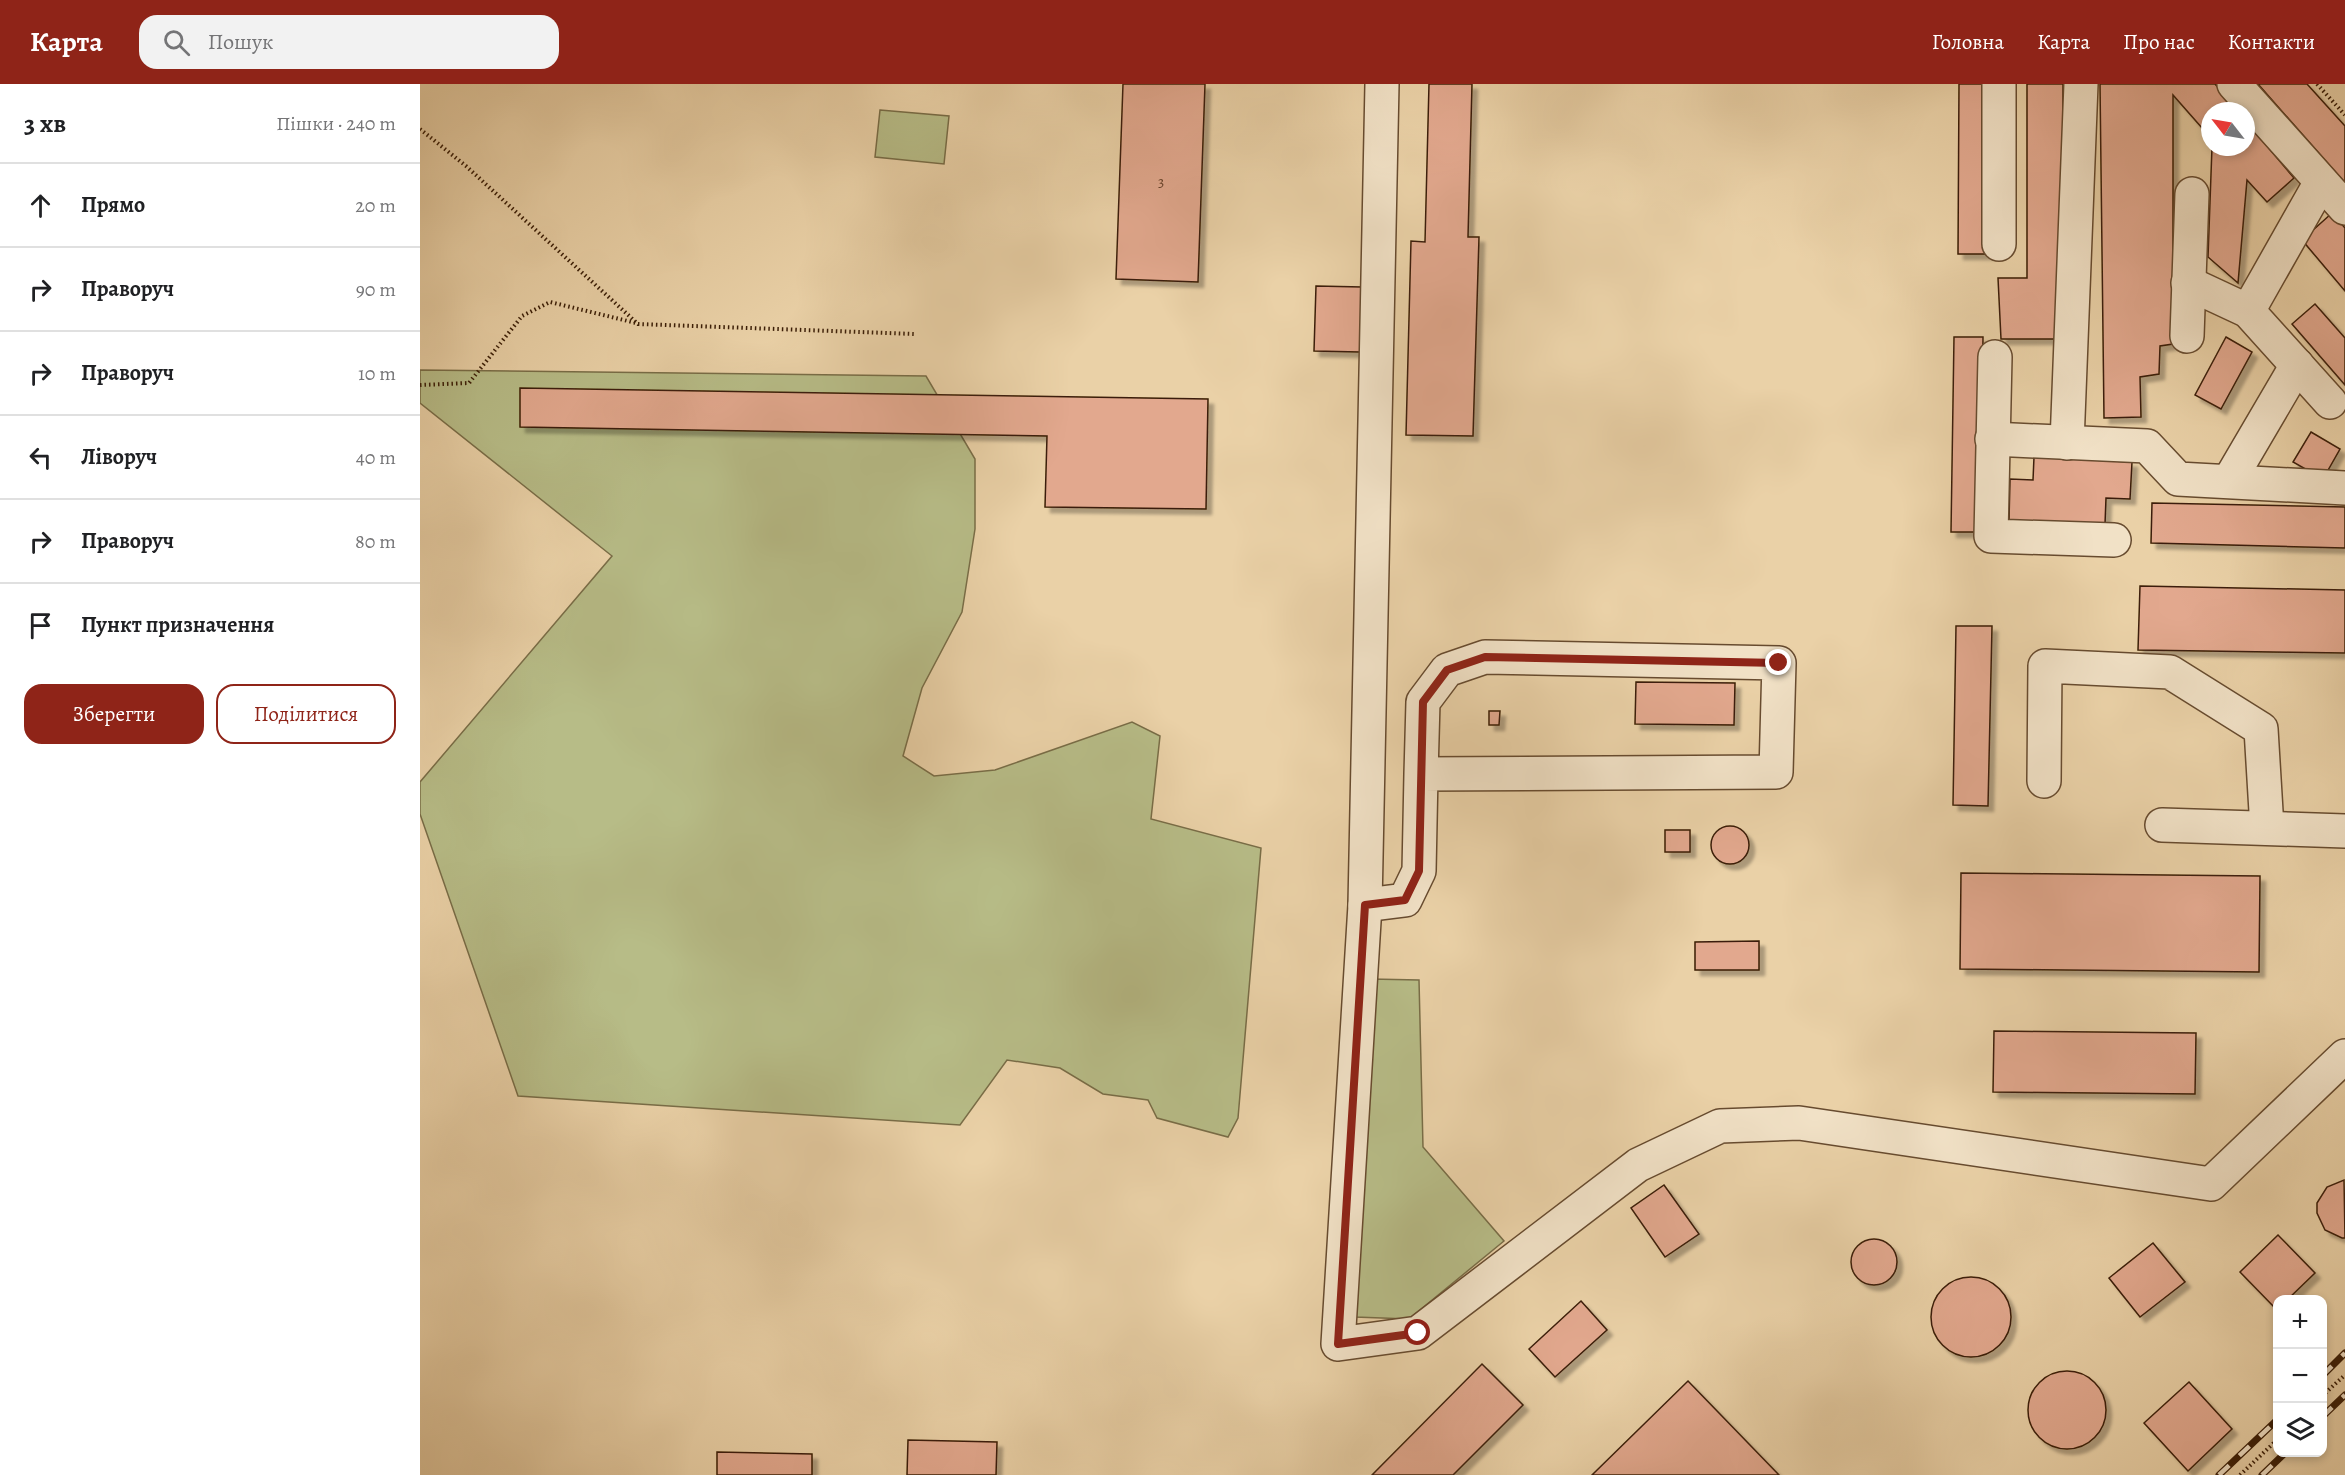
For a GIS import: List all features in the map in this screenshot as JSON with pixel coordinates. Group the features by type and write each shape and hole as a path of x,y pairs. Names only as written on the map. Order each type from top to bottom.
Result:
{"lane":[{"path":"1382,84 1365,905 1338,1344 1418,1333 1638,1164 1720,1126 1799,1123 2211,1184 2345,1056"},
{"path":"1999,84 1999,244"},
{"path":"2067,443 2081,84"},
{"path":"2234,84 2345,208"},
{"path":"2248,311 2321,182"},
{"path":"2187,336 2192,194"},
{"path":"2188,284 2248,311 2330,402"},
{"path":"1995,357 1991,536 2114,540"},
{"path":"2229,481 2297,365"},
{"path":"1992,440 2147,446 2178,479 2345,488"},
{"path":"1365,905 1405,900 1419,871 1421,774 1423,702 1447,670 1485,657 1779,663 1776,772 1421,774"},
{"path":"2044,781 2045,666 2170,672 2261,729 2266,828"},
{"path":"2162,825 2345,831"}],"path":[{"path":"2317,84 2345,115"},
{"path":"420,129 466,166 638,324"},
{"path":"420,385 469,383 522,316 550,302 638,324 915,334"},
{"path":"2327,1391 2345,1375"},
{"path":"2240,1475 2273,1443"}],"green space":[{"path":"880,110 949,116 944,164 875,157"},
{"path":"420,370 926,376 975,459 975,529 962,612 922,688 903,756 934,776 995,770 1132,722 1160,736 1151,819 1261,848 1238,1118 1228,1137 1157,1118 1148,1100 1103,1094 1060,1068 1007,1060 960,1125 518,1096 420,814 420,782 612,556 420,403"},
{"path":"1370,979 1419,980 1423,1147 1504,1241 1409,1319 1355,1317"}],"building":[{"path":"1123,84 1205,84 1198,282 1116,279"},
{"path":"1429,84 1472,84 1468,237 1479,237 1473,436 1406,435 1411,241 1425,242"},
{"path":"1959,84 1989,84 1988,254 1958,254"},
{"path":"2027,84 2063,84 2063,339 2001,339 1998,278 2027,278"},
{"path":"2100,84 2215,84 2230,102 2201,102 2201,127 2173,95 2173,344 2160,346 2159,374 2140,377 2141,417 2104,418"},
{"path":"2258,84 2307,84 2345,126 2345,183"},
{"path":"2255,132 2294,178 2267,202 2247,180 2238,283 2208,257 2212,156 2255,156"},
{"path":"2332,213 2345,228 2345,291 2302,240"},
{"path":"1316,286 1362,287 1360,352 1314,351"},
{"path":"2315,304 2345,338 2345,385 2292,324"},
{"path":"1954,337 1983,337 1980,532 1951,532"},
{"path":"2226,337 2252,352 2221,409 2195,395"},
{"path":"520,388 1208,399 1206,509 1045,507 1047,436 520,427"},
{"path":"2311,432 2340,449 2323,479 2293,462"},
{"path":"2034,457 2132,462 2130,499 2106,498 2105,524 2009,521 2010,479 2033,480"},
{"path":"2152,503 2345,507 2345,548 2151,543"},
{"path":"2140,586 2345,590 2345,653 2138,650"},
{"path":"1956,626 1992,626 1988,806 1953,805"},
{"path":"1636,682 1735,683 1734,725 1635,724"},
{"path":"1489,711 1500,711 1499,725 1489,725"},
{"path":"1730,826 1744,831 1749,845 1744,859 1730,864 1716,859 1711,845 1716,831"},
{"path":"1665,830 1690,830 1690,852 1665,852"},
{"path":"1961,873 2260,876 2259,972 1960,969"},
{"path":"1759,941 1759,970 1695,970 1695,942"},
{"path":"1994,1031 2196,1033 2195,1094 1993,1092"},
{"path":"2344,1180 2345,1238 2342,1238 2325,1230 2317,1213 2317,1203 2327,1187"},
{"path":"1664,1185 1699,1234 1665,1257 1631,1208"},
{"path":"2278,1235 2315,1273 2292,1295 2273,1295 2273,1306 2240,1272"},
{"path":"1874,1239 1890,1246 1897,1262 1890,1278 1874,1285 1858,1278 1851,1262 1858,1246"},
{"path":"2153,1243 2185,1282 2140,1317 2109,1278"},
{"path":"1971,1277 1986,1280 1999,1289 2008,1302 2011,1317 2008,1332 1999,1345 1986,1354 1971,1357 1956,1354 1943,1345 1934,1332 1931,1317 1934,1302 1943,1289 1956,1280"},
{"path":"1581,1301 1607,1330 1555,1377 1529,1349"},
{"path":"1482,1364 1523,1405 1453,1475 1372,1475"},
{"path":"2067,1371 2082,1374 2094,1383 2103,1395 2106,1410 2103,1425 2094,1437 2082,1446 2067,1449 2052,1446 2040,1437 2031,1425 2028,1410 2031,1395 2040,1383 2052,1374"},
{"path":"1688,1381 1779,1475 1592,1475"},
{"path":"2189,1382 2232,1429 2188,1471 2144,1423"},
{"path":"908,1440 997,1442 996,1475 907,1475"},
{"path":"717,1452 812,1454 812,1475 717,1475"}],"railway":[{"path":"2327,1371 2345,1353"},
{"path":"2327,1412 2345,1395"},
{"path":"2219,1475 2273,1424"},
{"path":"2262,1475 2281,1457"}],"route":[{"path":"1418,1333 1338,1344 1365,905 1405,900 1419,871 1423,702 1447,670 1485,657 1779,663"}]}
